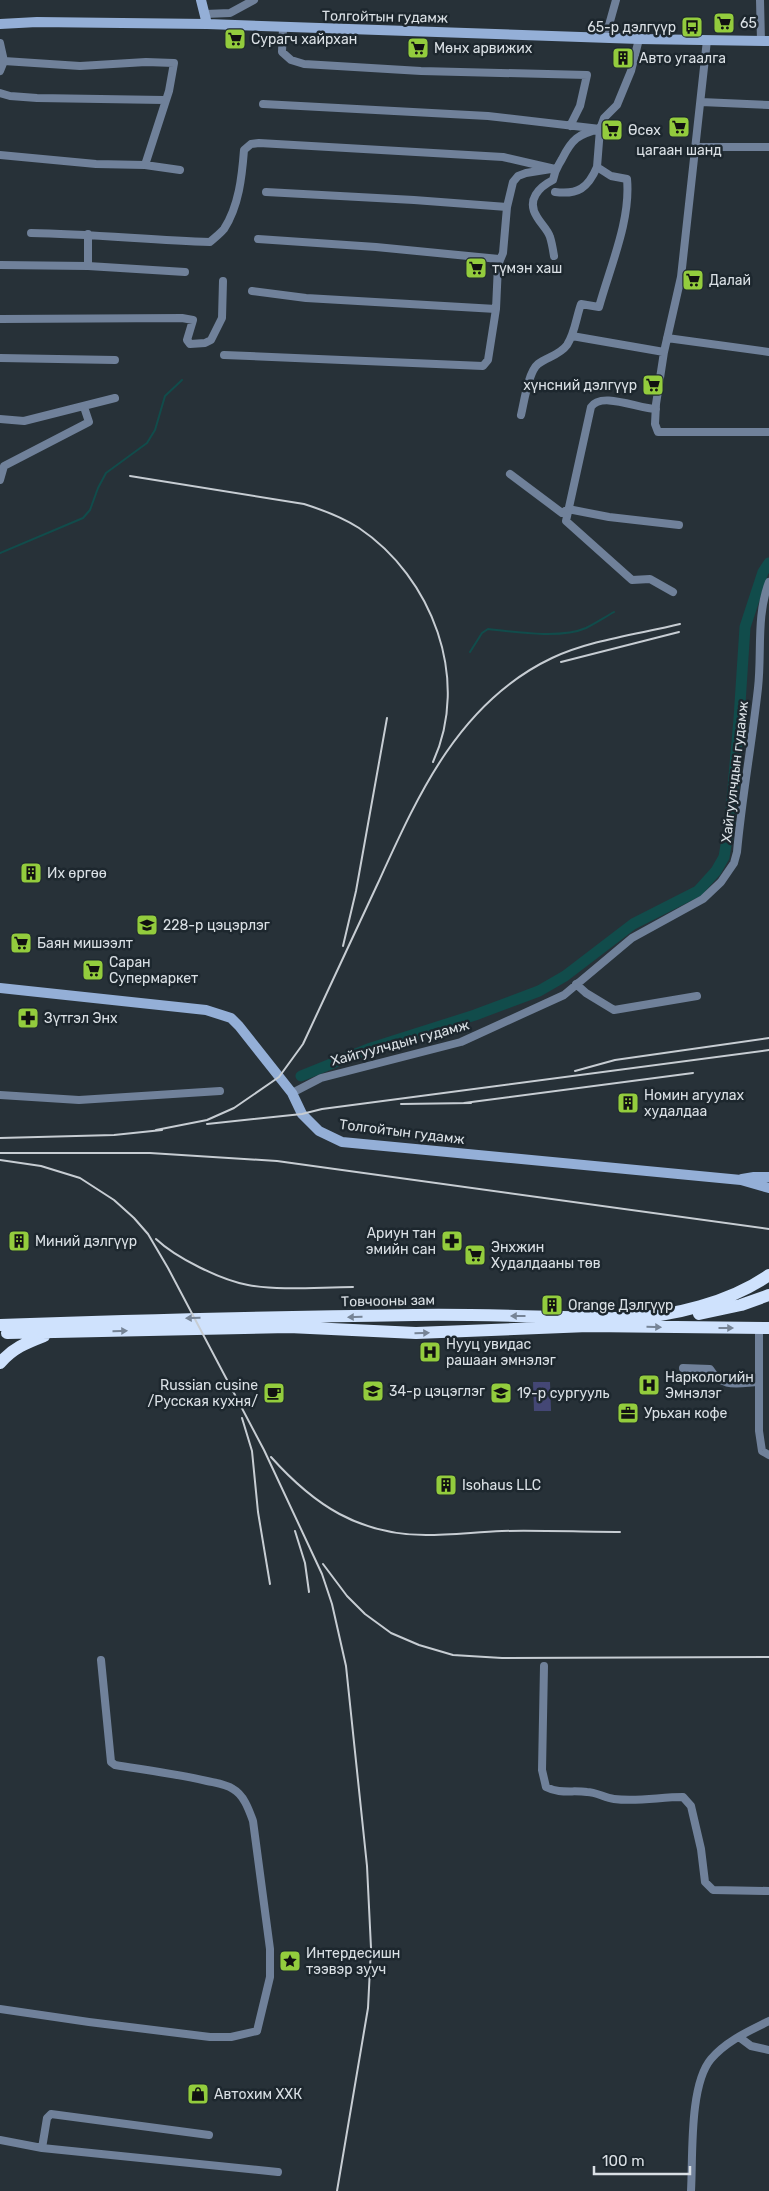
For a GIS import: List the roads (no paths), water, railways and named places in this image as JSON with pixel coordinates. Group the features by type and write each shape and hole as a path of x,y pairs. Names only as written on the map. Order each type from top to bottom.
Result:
{"highway":[{"name":"Товчооны зам","path":"0,1325 194,1318 247,1319 416,1315 627,1318 671,1312 727,1297 754,1285 769,1275"},
{"path":"671,1312 692,1315 741,1305 769,1295"},
{"path":"684,1327 692,1322 737,1314 769,1304"},
{"name":"Товчооны зам","path":"0,1333 289,1327 416,1333 525,1327 764,1328"},
{"path":"0,1363 20,1345 54,1332"}],"main road":[{"path":"202,0 206,19"},
{"name":"Толгойтын гудамж","path":"0,24 206,19 283,28 765,41"},
{"name":"Толгойтын гудамж","path":"0,988 218,1012 231,1018 240,1026 292,1093 302,1114 310,1123 319,1131 342,1142 741,1180 769,1188"},
{"name":"Толгойтын гудамж","path":"741,1180 754,1177 769,1178"}],"street":[{"path":"206,19 230,13 254,0"},
{"path":"760,0 765,41"},
{"path":"601,37 609,25 615,1"},
{"path":"283,28 282,52 286,58 304,64 421,71 586,75 586,87 580,106 570,126"},
{"path":"555,192 569,194 587,186 596,167 600,129 604,118 617,105 630,71 639,39"},
{"path":"707,40 681,277 664,352 656,409 656,424 658,432 769,432"},
{"path":"0,43 4,61 0,71"},
{"path":"4,61 80,66 146,62 174,63 168,91 145,165"},
{"path":"0,93 10,96 45,98 164,100"},
{"path":"701,102 769,105"},
{"path":"263,104 488,116 600,129"},
{"path":"554,256 550,236 536,215 533,203 536,192 543,185 553,180 555,168 576,138 584,133 600,129"},
{"path":"31,233 88,234 144,240 210,242 223,230 235,203 241,180 244,150 251,144 259,143 503,157 555,168"},
{"path":"695,147 769,148"},
{"path":"0,154 96,164 145,165 180,170"},
{"path":"521,416 528,385 536,365 562,351 572,336 581,304 599,306 618,247 628,189 627,179 611,176 596,167"},
{"path":"224,355 483,366 488,360 496,309 499,259 503,253 507,207 512,182 518,176 555,168"},
{"path":"266,192 507,207"},
{"path":"88,234 88,266"},
{"path":"258,239 376,247 499,259"},
{"path":"0,265 88,266 185,272"},
{"path":"0,319 182,318 193,320 187,340 190,344 205,342 211,340 222,318 223,281"},
{"path":"252,291 306,298 496,309"},
{"path":"572,336 664,352"},
{"path":"668,338 769,352"},
{"path":"0,358 115,360"},
{"path":"0,419 24,422 115,398"},
{"path":"656,409 608,401 599,400 594,402 591,407 565,516 566,521 632,580 650,579 673,592"},
{"path":"0,480 4,466 89,422 84,407"},
{"path":"510,474 562,513 568,509 609,517 679,525"},
{"name":"Хайгуулчдын гудамж","path":"292,1093 321,1078 469,1039 564,995 632,938 703,899 721,882 734,863 737,852 758,686 760,618 764,595 769,582"},
{"path":"576,984 586,993 614,1010 697,996"},
{"path":"0,1095 79,1100 220,1091"},
{"path":"764,1328 759,1382 762,1450 769,1455"},
{"path":"683,1368 710,1369 716,1379 726,1383 759,1382"},
{"path":"0,2009 210,2037 231,2037 257,2031 270,1977 270,1949 253,1821 249,1811 234,1789 225,1785 189,1776 115,1765 111,1762 101,1660"},
{"path":"544,1666 542,1770 546,1787 562,1792 589,1792 612,1799 651,1801 683,1797 691,1806 701,1849 703,1876 708,1886 712,1890 769,1891"},
{"path":"691,2191 695,2105 703,2074 711,2060 724,2047 739,2036 769,2021"},
{"path":"739,2036 751,2046 769,2050"},
{"path":"42,2148 47,2118 51,2114 209,2135"},
{"path":"0,2140 42,2148 278,2172"}],"waterway":[{"path":"0,553 83,518 90,510 106,473 147,443 155,430 165,396 182,380"},
{"path":"301,1076 368,1049 475,1015 539,991 565,976 633,924 698,891 716,871 724,857 730,822 745,627 763,572 769,563"},
{"path":"470,652 482,633 488,629 538,634 564,633 586,628 614,612"}],"railway":[{"path":"130,476 304,504 353,524 385,549 407,574 425,602 438,632 446,664 448,697 444,730 433,762"},
{"path":"156,1130 207,1120 234,1108 279,1077 303,1044 393,850 426,785 445,754 467,725 491,699 519,677 552,658 582,646 680,624"},
{"path":"561,662 679,632"},
{"path":"343,946 356,891 387,718"},
{"path":"575,1071 615,1060 769,1038"},
{"path":"207,1124 302,1114 322,1109 769,1050"},
{"path":"464,1103 693,1073"},
{"path":"401,1104 471,1103"},
{"path":"0,1138 114,1135 162,1130"},
{"path":"0,1153 150,1153 277,1161 769,1229"},
{"path":"0,1160 41,1166 80,1178 114,1200 148,1234 168,1268 264,1450 322,1574 332,1604 346,1666 367,1866 371,1948 368,2008 337,2191"},
{"path":"156,1239 187,1261 212,1273 248,1285 274,1288 353,1287"},
{"path":"242,1418 252,1451 258,1512 270,1584"},
{"path":"271,1457 287,1474 321,1503 339,1514 380,1530 402,1534 426,1535 502,1531 620,1532"},
{"path":"295,1531 305,1563 309,1592"},
{"path":"323,1564 347,1596 365,1614 391,1633 419,1645 453,1655 502,1658 769,1657"}],"place":[{"name":"65","path":"724,23"},
{"name":"65-р дэлгүүр","path":"692,27"},
{"name":"Сурагч хайрхан","path":"235,39"},
{"name":"Мөнх арвижих","path":"418,48"},
{"name":"Авто угаалга","path":"623,58"},
{"name":"цагаан шанд","path":"679,127"},
{"name":"Өсөх","path":"612,130"},
{"name":"түмэн хаш","path":"476,268"},
{"name":"Далай","path":"693,280"},
{"name":"хүнсний дэлгүүр","path":"653,385"},
{"name":"Их өргөө","path":"31,873"},
{"name":"228-р цэцэрлэг","path":"147,925"},
{"name":"Баян мишээлт","path":"21,943"},
{"name":"Саран Супермаркет","path":"93,970"},
{"name":"Зүтгэл Энх","path":"28,1018"},
{"name":"Номин агуулах худалдаа","path":"628,1103"},
{"name":"Миний дэлгүүр","path":"19,1241"},
{"name":"Ариун тан эмийн сан","path":"452,1241"},
{"name":"Энхжин Худалдааны төв","path":"475,1255"},
{"name":"Orange Дэлгүүр","path":"552,1305"},
{"name":"Нууц увидас рашаан эмнэлэг","path":"430,1352"},
{"name":"Наркологийн Эмнэлэг","path":"649,1385"},
{"name":"34-р цэцэглэг","path":"373,1391"},
{"name":"Russian cusine /Русская кухня/","path":"274,1393"},
{"name":"19-р сургууль","path":"501,1393"},
{"name":"Урьхан кофе","path":"628,1413"},
{"name":"Isohaus LLC","path":"446,1485"},
{"name":"Интердесишн тээвэр зууч","path":"290,1961"},
{"name":"Автохим ХХК","path":"198,2094"}]}
